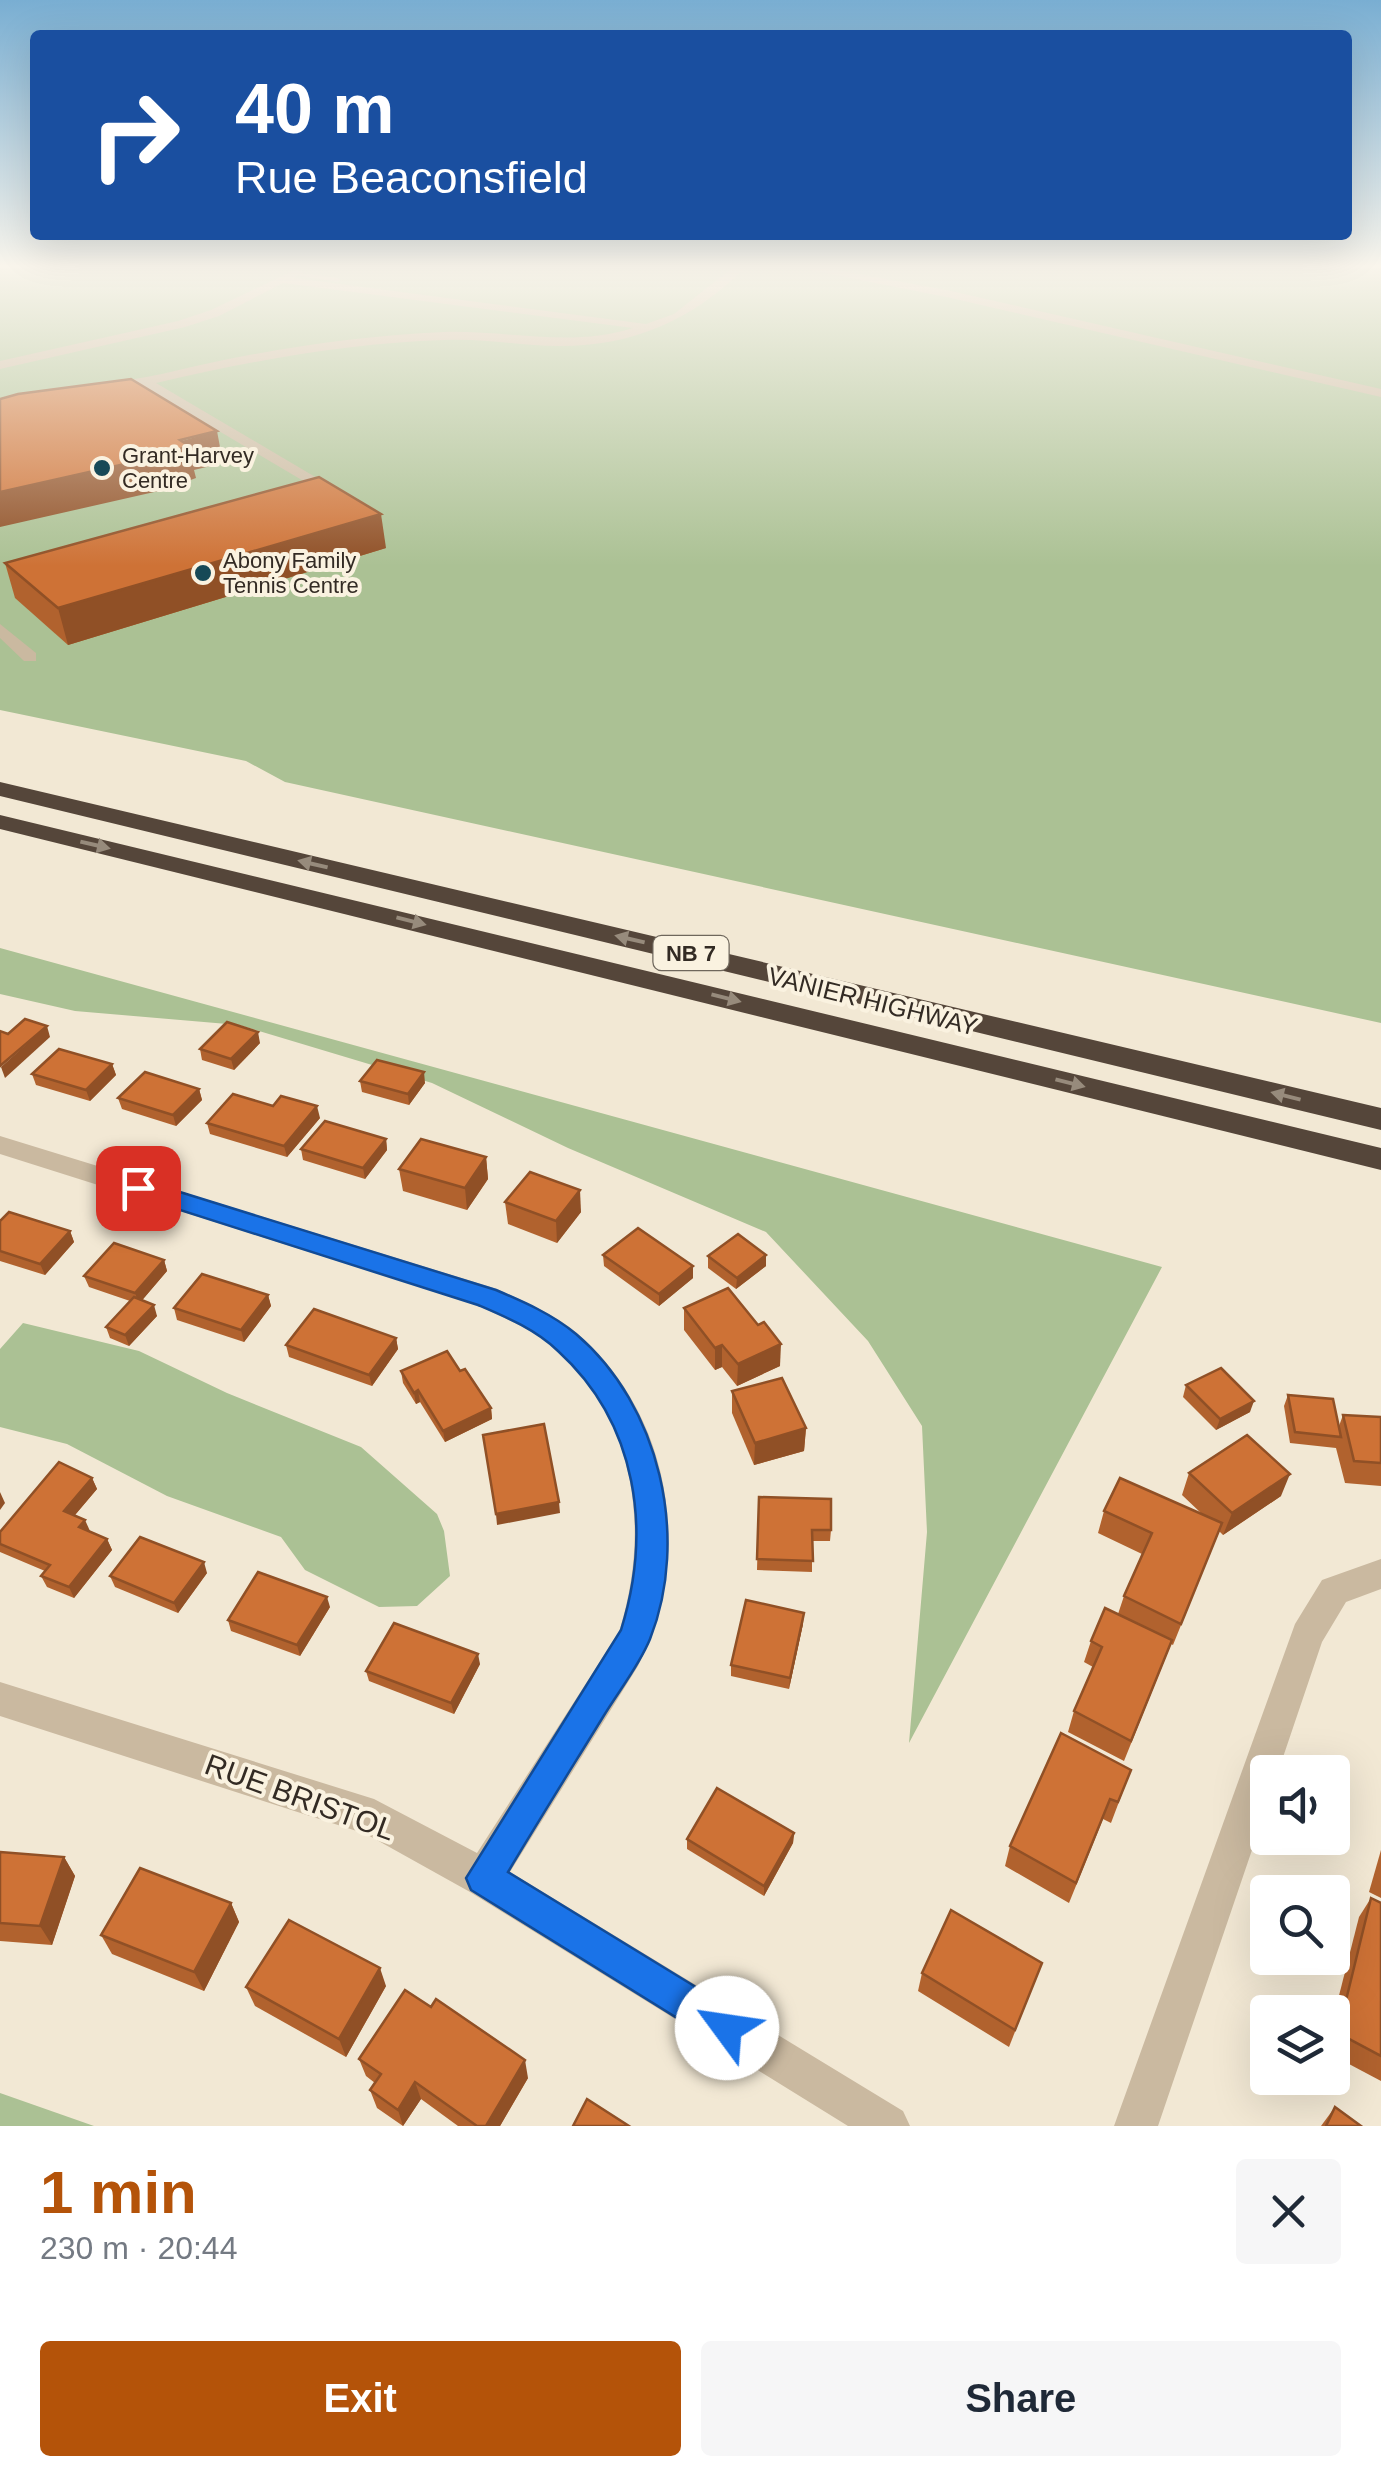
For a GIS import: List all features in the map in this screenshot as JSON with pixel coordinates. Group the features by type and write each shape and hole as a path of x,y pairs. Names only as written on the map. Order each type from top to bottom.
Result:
{"highway":[{"name":"VANIER HIGHWAY","path":"0,789 1381,1119"},
{"name":"VANIER HIGHWAY","path":"0,822 1381,1159"}],"street":[{"path":"90,395 205,367"},
{"path":"178,402 177,391 182,383 212,367"},
{"path":"1259,367 1381,393"},
{"path":"144,382 352,505"},
{"path":"0,629 30,657"},
{"path":"0,1145 487,1298 529,1316 566,1342 603,1380 638,1448 646,1478 654,1542 650,1587 635,1636 484,1878"},
{"path":"1136,2126 1307,1635 1334,1591 1381,1574"},
{"name":"RUE BRISTOL","path":"0,1700 374,1818 484,1878 888,2126"}],"green space":[{"path":"0,367 1381,367 1381,1023 285,782 246,761 0,710"},
{"path":"0,948 1162,1267 909,1743 927,1532 922,1426 868,1341 766,1232 568,1148 432,1083 239,1025 75,1011 0,994"},
{"path":"23,1323 139,1351 227,1393 361,1447 437,1514 444,1531 450,1576 417,1606 379,1607 305,1570 281,1537 167,1496 67,1444 0,1427 0,1349"},
{"path":"0,2093 94,2126 0,2126"}],"building":[{"path":"131,379 217,431 180,440 189,446 156,457 0,492 0,399"},
{"path":"319,477 381,514 58,608 5,563"},
{"path":"25,1019 47,1026 0,1066 0,1031 8,1034"},
{"path":"227,1022 258,1032 231,1059 200,1049"},
{"path":"59,1049 112,1064 86,1090 32,1074"},
{"path":"377,1060 424,1072 408,1094 360,1081"},
{"path":"145,1072 199,1089 173,1115 118,1098"},
{"path":"233,1094 273,1106 281,1096 317,1106 284,1146 207,1123"},
{"path":"325,1121 386,1139 363,1168 301,1149"},
{"path":"421,1139 486,1157 465,1188 399,1169"},
{"path":"530,1172 580,1190 556,1221 505,1202"},
{"path":"9,1212 70,1231 40,1264 0,1251 0,1221"},
{"path":"638,1228 693,1266 659,1294 603,1255"},
{"path":"738,1234 766,1255 737,1278 708,1256"},
{"path":"114,1243 164,1260 135,1293 84,1276"},
{"path":"202,1274 268,1295 241,1330 174,1308"},
{"path":"728,1288 758,1325 764,1322 781,1344 738,1364 722,1345 715,1348 684,1308"},
{"path":"134,1297 154,1305 125,1335 106,1327"},
{"path":"314,1309 396,1338 369,1375 286,1345"},
{"path":"447,1351 460,1371 465,1369 491,1408 443,1431 418,1390 414,1393 401,1371"},
{"path":"1221,1368 1254,1401 1220,1419 1186,1385"},
{"path":"782,1378 806,1428 755,1443 732,1391"},
{"path":"1288,1395 1333,1399 1341,1437 1295,1432"},
{"path":"1343,1415 1381,1417 1381,1463 1354,1461"},
{"path":"544,1424 559,1502 496,1514 483,1435"},
{"path":"1247,1435 1290,1474 1232,1513 1189,1473"},
{"path":"59,1462 92,1478 64,1511 85,1520 79,1527 107,1539 69,1587 41,1576 50,1565 0,1544 0,1532"},
{"path":"1120,1478 1222,1523 1181,1624 1124,1596 1152,1533 1104,1511"},
{"path":"759,1497 831,1499 831,1530 812,1530 813,1561 757,1559"},
{"path":"140,1537 204,1562 174,1603 110,1576"},
{"path":"258,1572 327,1597 297,1645 228,1620"},
{"path":"746,1600 804,1613 790,1678 731,1665"},
{"path":"1105,1608 1172,1640 1131,1741 1074,1711 1102,1647 1091,1641"},
{"path":"394,1623 478,1654 451,1703 366,1671"},
{"path":"1061,1733 1131,1770 1118,1802 1110,1799 1076,1883 1010,1846"},
{"path":"717,1788 794,1833 764,1886 687,1839"},
{"path":"0,1852 64,1857 40,1926 0,1923"},
{"path":"140,1868 231,1903 194,1972 101,1935"},
{"path":"1371,1898 1381,1903 1381,2056 1350,2039 1347,1995"},
{"path":"951,1910 1042,1963 1015,2030 922,1973"},
{"path":"289,1920 380,1968 339,2039 246,1987"},
{"path":"405,1990 431,2007 436,1999 525,2060 486,2126 477,2126 415,2082 398,2110 370,2090 381,2074 359,2059"},
{"path":"587,2099 629,2126 573,2126"},
{"path":"1335,2107 1361,2126 1326,2126"}],"place":[{"name":"Grant-Harvey Centre","path":"102,468"},
{"name":"Abony Family Tennis Centre","path":"203,573"}],"route":[{"path":"138,1188 487,1298 529,1316 566,1342 603,1380 638,1448 646,1478 654,1542 650,1587 635,1636 484,1878 727,2028"}]}
